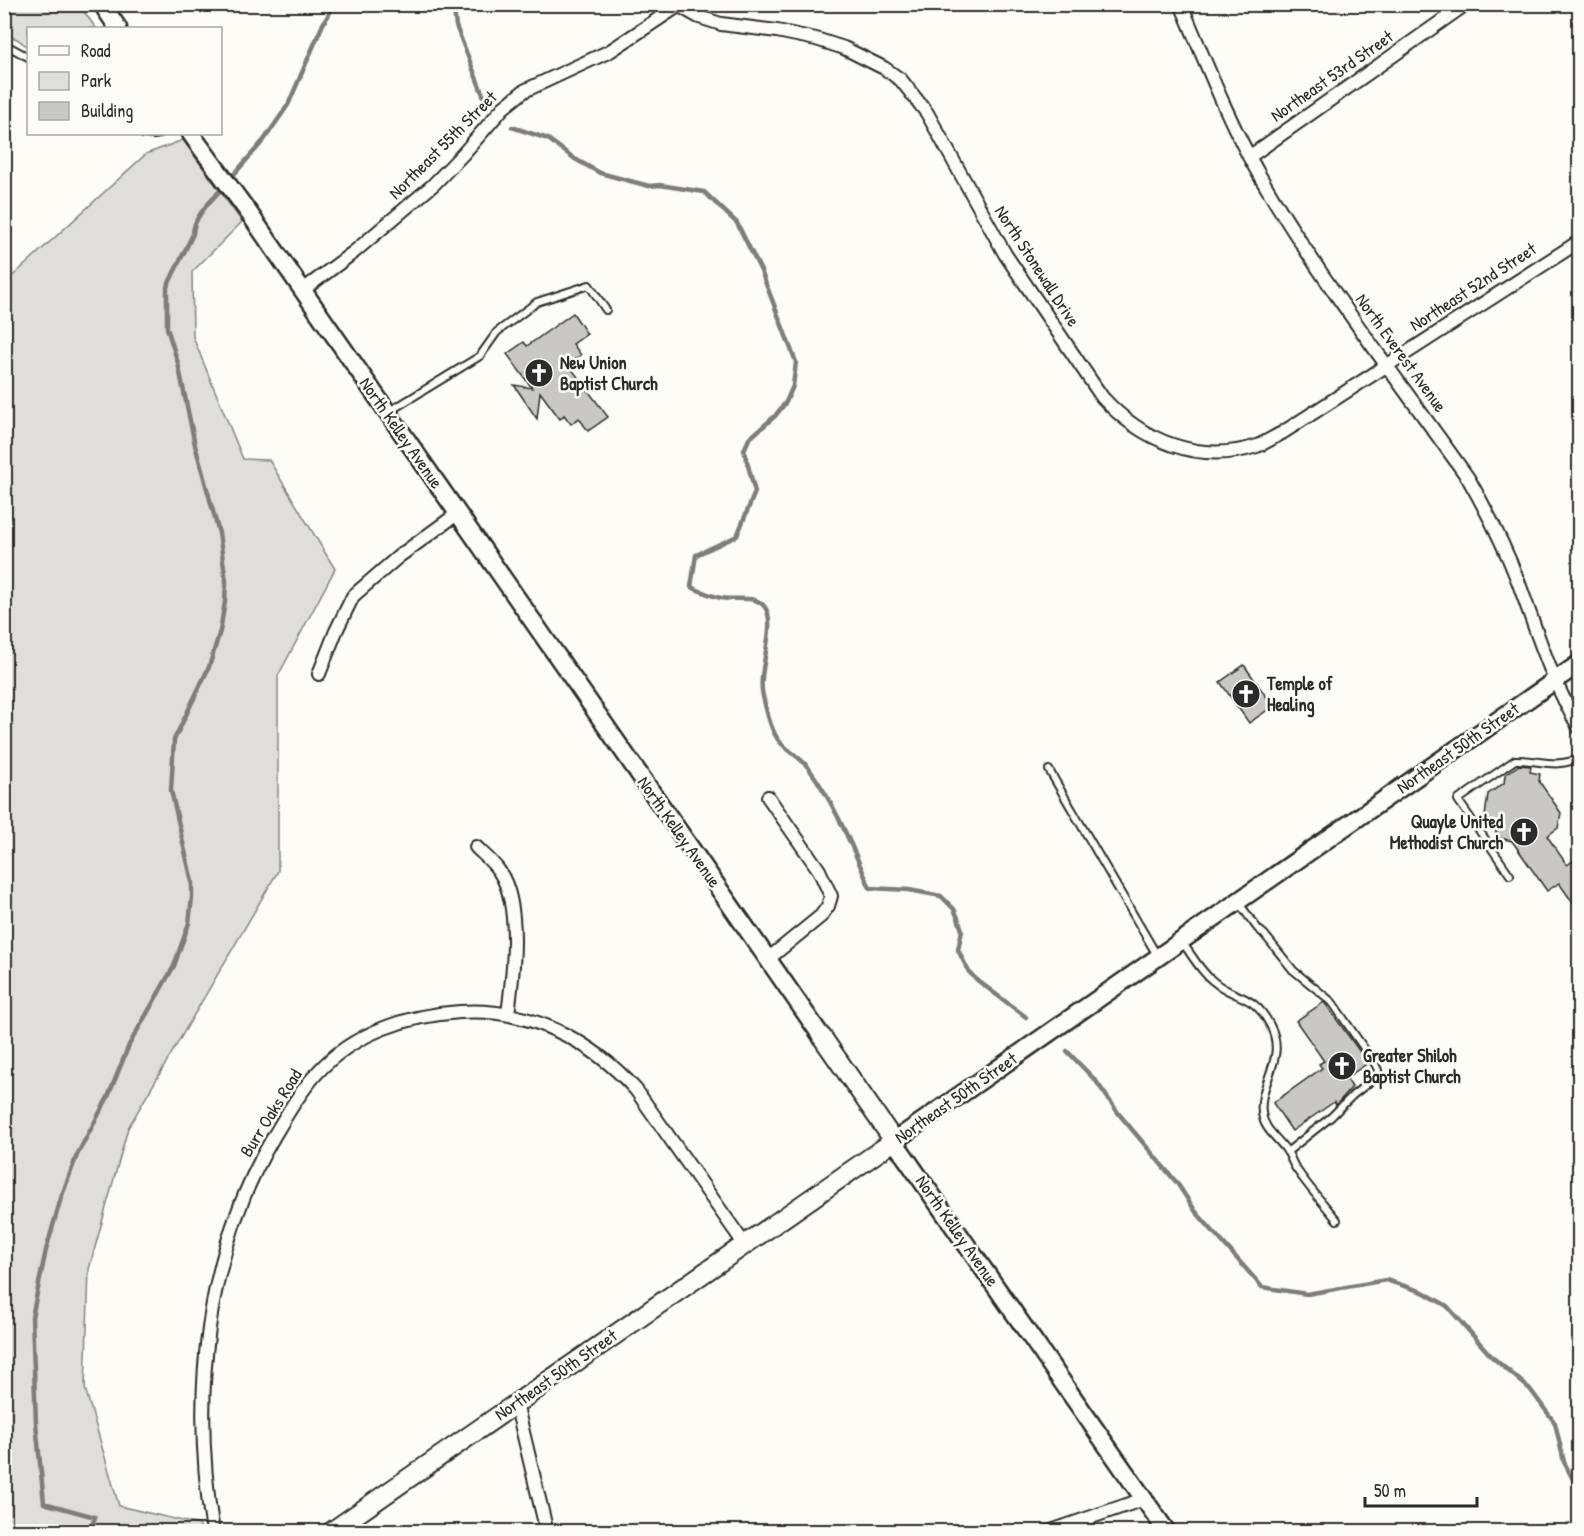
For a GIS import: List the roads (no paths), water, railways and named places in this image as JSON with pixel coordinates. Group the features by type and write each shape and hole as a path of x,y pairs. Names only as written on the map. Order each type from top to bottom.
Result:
{"main road":[{"name":"North Kelley Avenue","path":"822,1037 894,1141"},
{"name":"Northeast 50th Street","path":"331,1532 894,1141"}],"street":[{"path":"102,4 117,27"},
{"name":"North Everest Avenue","path":"1181,4 1249,157 1298,238 1468,478 1482,502 1510,562 1555,681 1576,715 1580,729"},
{"name":"Northeast 53rd Street","path":"1249,157 1466,4"},
{"name":"Northeast 55th Street","path":"303,291 354,252 433,185 503,108 524,91 610,51 678,5"},
{"name":"North Stonewall Drive","path":"678,5 721,24 777,31 816,39 844,48 884,68 901,80 927,112 1005,254 1102,397 1137,429 1183,448 1209,452 1233,451 1257,446 1290,428 1387,364"},
{"name":"North Kelley Avenue","path":"192,135 303,291 822,1037"},
{"name":"Northeast 52nd Street","path":"1387,364 1580,241"},
{"path":"319,674 353,596 398,557 457,514"},
{"name":"Northeast 50th Street","path":"894,1141 1580,663"},
{"path":"768,797 819,870 831,896 821,916 768,959"},
{"path":"476,847 498,870 505,881 510,904 514,957 508,1014"},
{"name":"Burr Oaks Road","path":"213,1532 204,1443 204,1378 209,1316 222,1260 239,1207 262,1157 290,1109 309,1082 329,1061 346,1048 387,1027 423,1016 468,1011 508,1014 550,1028 598,1054 619,1070 655,1115 745,1245"},
{"name":"North Kelley Avenue","path":"894,1141 1167,1532"},
{"path":"516,1403 547,1532"},
{"path":"1048,1532 1144,1499"}],"lane":[{"path":"4,44 27,56"},
{"path":"387,413 480,356 497,332 543,299 589,285 606,310"},
{"path":"1510,876 1458,800 1515,760 1557,765 1580,757"},
{"path":"1049,770 1158,957"},
{"path":"1238,902 1293,970 1332,1002 1378,1070 1376,1077 1287,1152"},
{"path":"1182,941 1211,980 1220,987 1248,998 1258,1007 1269,1024 1275,1038 1276,1055 1262,1110 1264,1122 1287,1152 1296,1170 1337,1220"}],"waterway":[{"path":"230,179 264,140 288,105 323,24 335,4"},
{"path":"453,4 456,26 485,100"},
{"path":"512,127 548,139 575,159 600,173 649,186 660,185 704,192 737,223 761,271 796,362 793,386 786,402 775,416 749,439 744,450 755,492 737,536 696,555 691,587 721,598 755,600 764,606 769,624 762,686 771,726 780,742 804,762 828,798 870,888 909,890 941,896 954,909 958,918 962,930 958,950 969,972 1026,1017"},
{"path":"90,1532 95,1517 44,1503 36,1423 32,1317 46,1250 61,1198 77,1155 108,1097 129,1045 174,966 189,923 192,882 171,790 174,740 209,667 220,631 226,581 219,533 195,445 178,363 167,328 167,287 193,234 196,221 225,185"},
{"path":"1067,1051 1096,1081 1119,1114 1177,1183 1196,1212 1262,1287 1307,1294 1386,1280 1423,1292 1447,1306 1492,1357 1530,1389 1555,1423 1564,1462 1580,1493"}],"place":[{"name":"New Union Baptist Church","path":"539,373"},
{"name":"Temple of Healing","path":"1246,694"},
{"name":"Quayle United Methodist Church","path":"1524,832"},
{"name":"Greater Shiloh Baptist Church","path":"1342,1066"}]}
